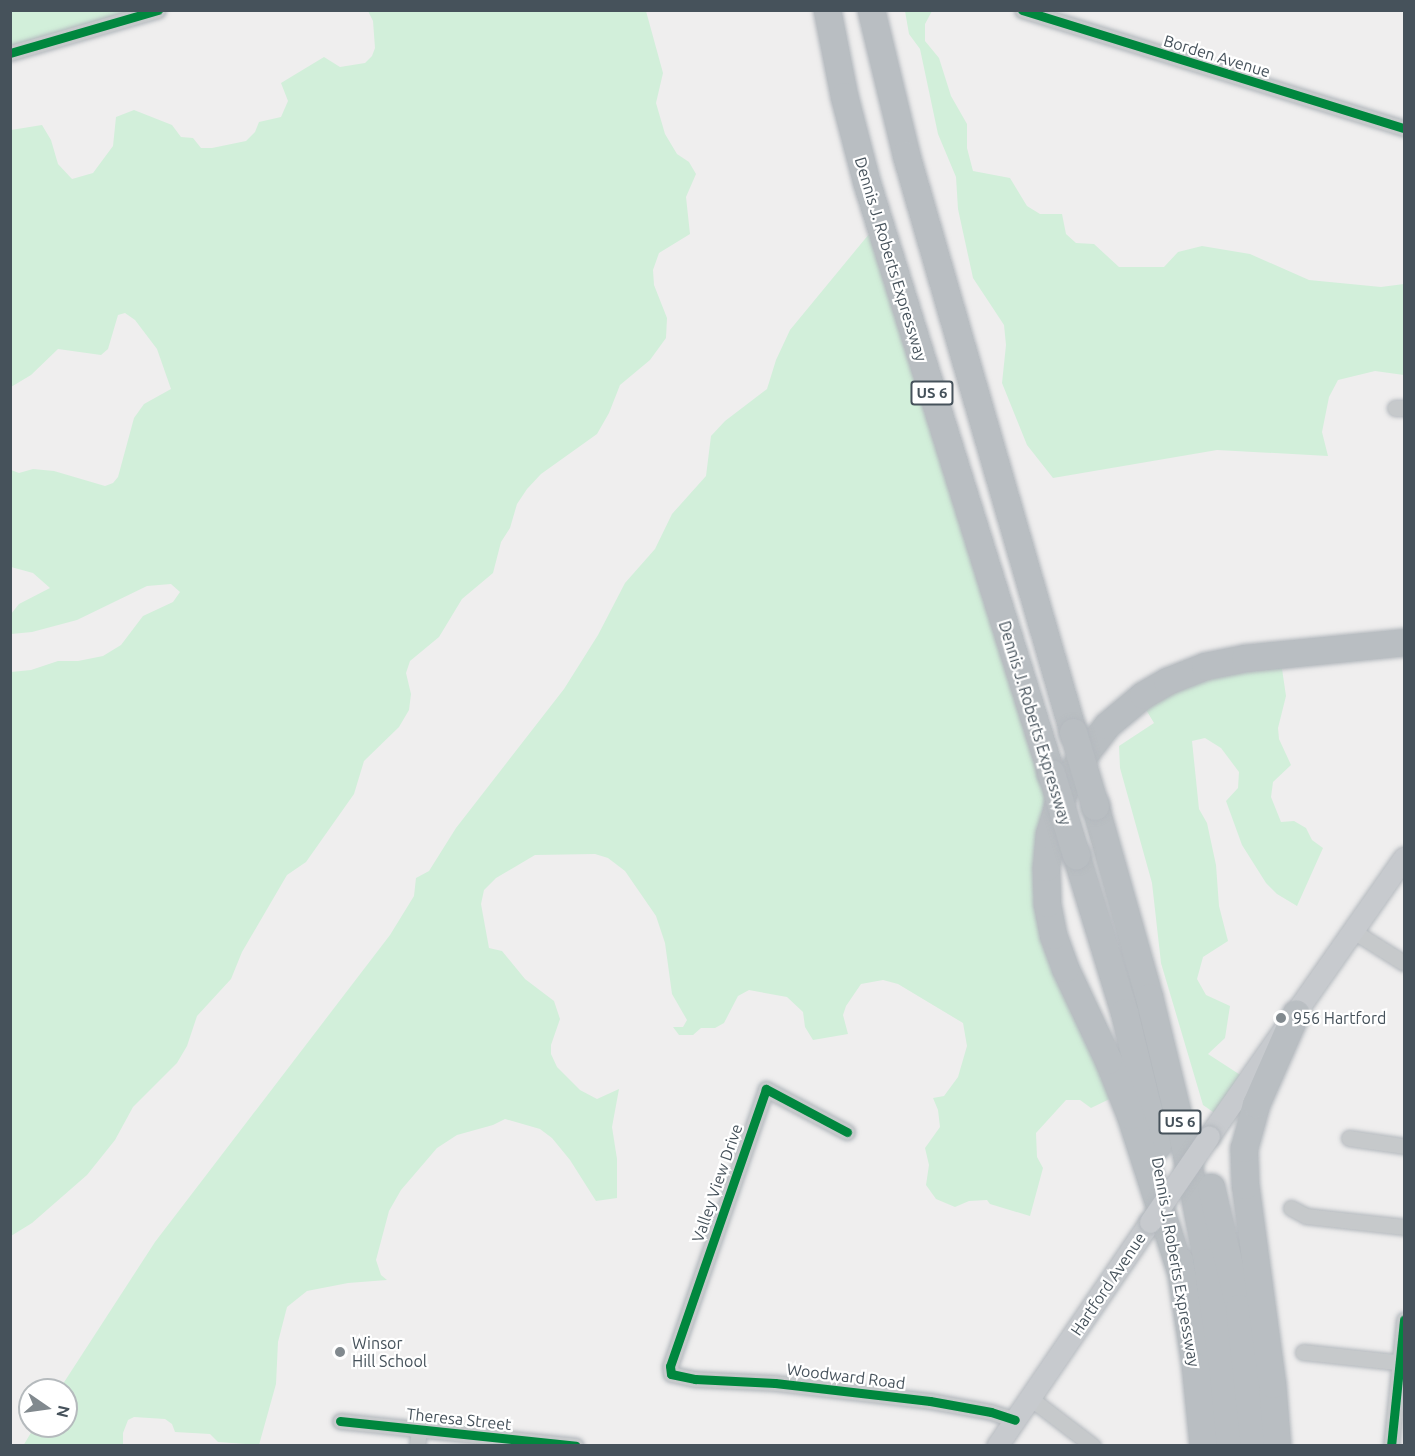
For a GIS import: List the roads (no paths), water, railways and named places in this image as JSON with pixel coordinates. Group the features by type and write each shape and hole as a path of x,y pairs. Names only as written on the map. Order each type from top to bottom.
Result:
{"highway":[{"name":"Dennis J. Roberts Expressway","path":"826,10 855,140 876,216 1077,855 1135,1055 1156,1143 1182,1276 1203,1446"},
{"name":"Dennis J. Roberts Expressway","path":"871,10 906,155 1161,1040 1200,1217 1220,1351 1230,1446"},
{"path":"1182,1276 1130,1115 1108,1060 1065,968 1053,935 1047,903 1046,867 1049,834 1057,807 1077,764 1107,725 1143,695 1167,681 1205,666 1239,659 1404,642"},
{"path":"1277,1446 1272,1384 1245,1185 1244,1155 1248,1128 1256,1104 1296,1013"},
{"path":"1161,1040 1201,1153 1234,1284 1245,1346 1254,1446"}],"main road":[{"name":"Hartford Avenue","path":"997,1446 1209,1136 1404,857"}],"street":[{"path":"10,53 158,10"},
{"name":"Borden Avenue","path":"1022,10 1404,128"},
{"path":"1353,931 1404,963"},
{"name":"Valley View Drive","path":"671,1374 670,1366 766,1089 847,1132"},
{"path":"1349,1138 1404,1146"},
{"path":"1291,1208 1305,1216 1404,1227"},
{"path":"1391,1446 1402,1363 1404,1320"},
{"path":"1303,1352 1402,1363"},
{"name":"Woodward Road","path":"671,1374 695,1378 776,1383 930,1401 991,1412 1015,1420"},
{"path":"1030,1398 1093,1446"},
{"name":"Theresa Street","path":"340,1421 418,1438 576,1446"}],"place":[{"name":"956 Hartford","path":"1281,1018"},
{"name":"Winsor Hill School","path":"340,1352"}]}
